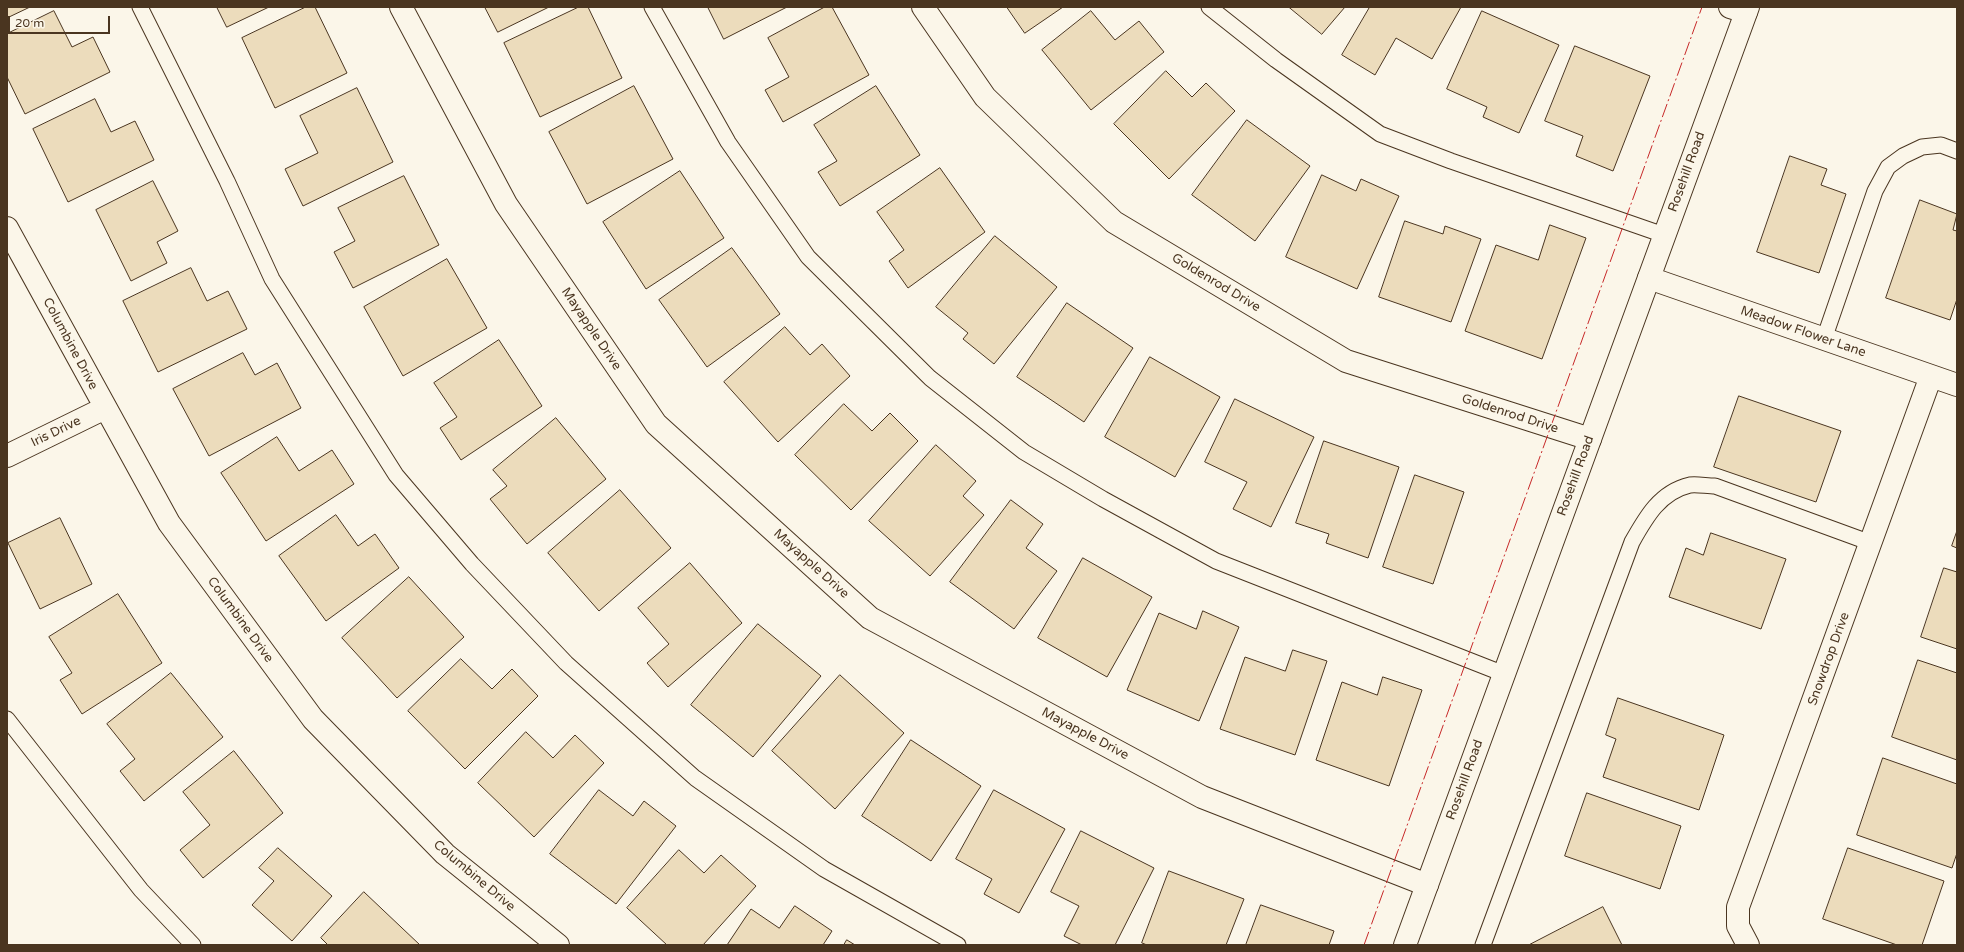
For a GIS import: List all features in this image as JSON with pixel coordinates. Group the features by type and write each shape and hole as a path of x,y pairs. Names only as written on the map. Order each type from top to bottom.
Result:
{"street":[{"name":"Mayapple Drive","path":"401,7 506,204 656,424 870,618 1202,797 1427,885"},
{"name":"Goldenrod Drive","path":"923,7 984,97 1114,222 1346,361 1590,439"},
{"name":"Rosehill Road","path":"1405,945 1649,278 1741,9"},
{"name":"Columbine Drive","path":"7,228 169,523 313,719 445,854 558,945"},
{"name":"Meadow Flower Lane","path":"1649,278 1957,385"},
{"name":"Snowdrop Drive","path":"1747,943 1738,926 1738,907 1931,376"},
{"name":"Iris Drive","path":"7,456 105,408"}],"lane":[{"path":"140,7 226,181 272,279 396,475 472,564 566,663 694,778 824,869 958,945"},
{"path":"652,7 728,142 808,257 930,378 1024,452 1103,499 1216,561 1504,674"},
{"path":"1209,7 1276,60 1380,134 1452,161 1664,235"},
{"path":"1824,339 1875,191 1888,167 1903,156 1922,147 1942,145 1957,151"},
{"path":"1483,945 1632,542 1648,513 1667,495 1690,485 1715,486 1871,543"},
{"path":"7,719 140,890 193,945"}],"building":[{"path":"7,7 30,7 7,18"},
{"path":"217,7 269,7 227,27"},
{"path":"306,7 315,7 347,73 275,108 242,38"},
{"path":"485,7 549,7 498,32"},
{"path":"579,7 588,7 622,78 540,117 504,43"},
{"path":"708,7 787,7 724,39"},
{"path":"825,7 832,7 869,75 783,122 765,90 789,77 768,38"},
{"path":"1007,7 1063,7 1025,33"},
{"path":"1289,7 1345,7 1322,34"},
{"path":"1370,7 1461,7 1432,59 1396,38 1375,75 1342,55"},
{"path":"54,11 72,47 93,37 110,72 25,114 7,77 7,34"},
{"path":"1091,11 1115,40 1139,21 1164,52 1091,110 1042,50"},
{"path":"1482,11 1559,45 1519,133 1483,117 1487,107 1447,89"},
{"path":"1575,46 1650,76 1613,171 1576,156 1583,136 1545,121"},
{"path":"1166,71 1192,97 1206,83 1235,111 1169,179 1114,124"},
{"path":"634,86 673,159 587,204 549,132"},
{"path":"876,86 920,155 840,206 818,172 837,161 814,125"},
{"path":"357,88 393,162 303,206 285,169 318,153 300,116"},
{"path":"95,99 111,132 135,121 154,160 68,202 33,129"},
{"path":"1247,120 1310,166 1255,241 1192,195"},
{"path":"1790,156 1827,169 1821,185 1846,194 1819,273 1757,252"},
{"path":"940,168 985,232 908,288 889,261 904,250 877,212"},
{"path":"680,171 724,238 646,289 603,222"},
{"path":"1322,175 1356,191 1361,179 1399,196 1357,289 1286,257"},
{"path":"404,176 439,245 353,288 334,252 355,241 338,208"},
{"path":"153,181 178,231 157,242 167,263 131,281 96,210"},
{"path":"1920,200 1957,214 1953,230 1957,231 1957,299 1950,320 1886,298"},
{"path":"1405,221 1443,234 1445,226 1481,239 1451,322 1379,297"},
{"path":"1550,225 1586,238 1542,359 1465,331 1496,245 1538,260"},
{"path":"995,236 1057,287 994,364 963,339 968,333 936,307"},
{"path":"732,248 780,314 707,367 659,300"},
{"path":"447,259 487,328 403,376 364,307"},
{"path":"191,268 207,301 228,291 247,329 158,372 123,301"},
{"path":"1067,303 1133,348 1084,422 1017,377"},
{"path":"785,327 810,355 822,344 850,376 778,442 724,382"},
{"path":"499,340 542,406 461,460 440,428 457,417 434,383"},
{"path":"243,353 255,375 277,363 301,408 209,456 173,389"},
{"path":"1150,357 1220,397 1175,477 1105,437"},
{"path":"1739,396 1841,431 1816,502 1714,467"},
{"path":"1235,399 1314,437 1271,527 1233,509 1247,482 1205,462"},
{"path":"844,404 872,431 890,413 918,441 851,510 795,455"},
{"path":"556,418 606,479 527,544 490,499 507,486 493,470"},
{"path":"277,437 299,471 332,450 354,484 266,541 221,473"},
{"path":"1324,441 1399,467 1368,558 1326,543 1329,534 1296,523"},
{"path":"936,445 976,481 963,496 984,515 930,576 869,521"},
{"path":"1415,475 1464,492 1433,584 1383,567"},
{"path":"620,490 671,548 599,611 548,553"},
{"path":"1011,500 1043,524 1026,548 1057,571 1014,629 950,582"},
{"path":"336,515 358,546 375,534 399,568 326,621 279,556"},
{"path":"60,518 92,584 40,609 8,543"},
{"path":"1957,531 1957,548 1952,546"},
{"path":"1711,533 1786,559 1761,629 1669,597 1686,548 1703,555"},
{"path":"1083,558 1152,597 1107,677 1038,638"},
{"path":"690,563 742,623 668,687 647,663 669,644 638,608"},
{"path":"1944,568 1957,572 1957,649 1921,637"},
{"path":"409,577 464,637 397,698 342,638"},
{"path":"118,594 162,663 82,714 60,680 72,673 49,637"},
{"path":"1203,611 1239,627 1199,721 1127,690 1159,613 1196,629"},
{"path":"758,624 821,676 753,757 691,705"},
{"path":"1293,650 1327,661 1295,755 1220,729 1245,657 1285,671"},
{"path":"461,659 492,689 512,669 538,696 465,769 408,711"},
{"path":"1918,660 1957,673 1957,760 1892,737"},
{"path":"171,673 223,737 144,801 120,771 135,759 107,724"},
{"path":"840,675 904,733 835,809 772,751"},
{"path":"1383,677 1422,690 1389,786 1316,760 1342,682 1377,695"},
{"path":"1618,698 1724,735 1699,810 1603,777 1616,739 1606,735"},
{"path":"526,732 553,758 575,735 604,763 534,837 478,783"},
{"path":"911,740 981,786 931,861 862,816"},
{"path":"234,751 283,813 203,878 180,850 210,825 183,792"},
{"path":"1883,758 1957,784 1957,853 1952,868 1857,835"},
{"path":"599,790 633,816 644,801 676,826 616,904 550,854"},
{"path":"994,790 1065,829 1019,913 984,894 992,879 956,859"},
{"path":"1587,793 1681,826 1660,889 1565,856"},
{"path":"1081,831 1154,868 1115,945 1082,945 1064,936 1079,906 1051,892"},
{"path":"278,848 332,896 292,941 252,905 274,881 259,868"},
{"path":"1848,848 1944,881 1922,945 1897,945 1823,919"},
{"path":"679,850 704,873 721,855 756,886 703,945 667,945 627,908"},
{"path":"1169,871 1244,899 1226,945 1147,945 1142,943"},
{"path":"364,892 420,945 328,945 321,938"},
{"path":"1261,905 1334,931 1329,945 1246,945"},
{"path":"795,906 832,931 823,945 727,945 751,909 779,928"},
{"path":"1603,907 1622,945 1529,945"},
{"path":"847,940 855,945 844,945"}],"power":[{"path":"1364,945 1702,7"}]}
